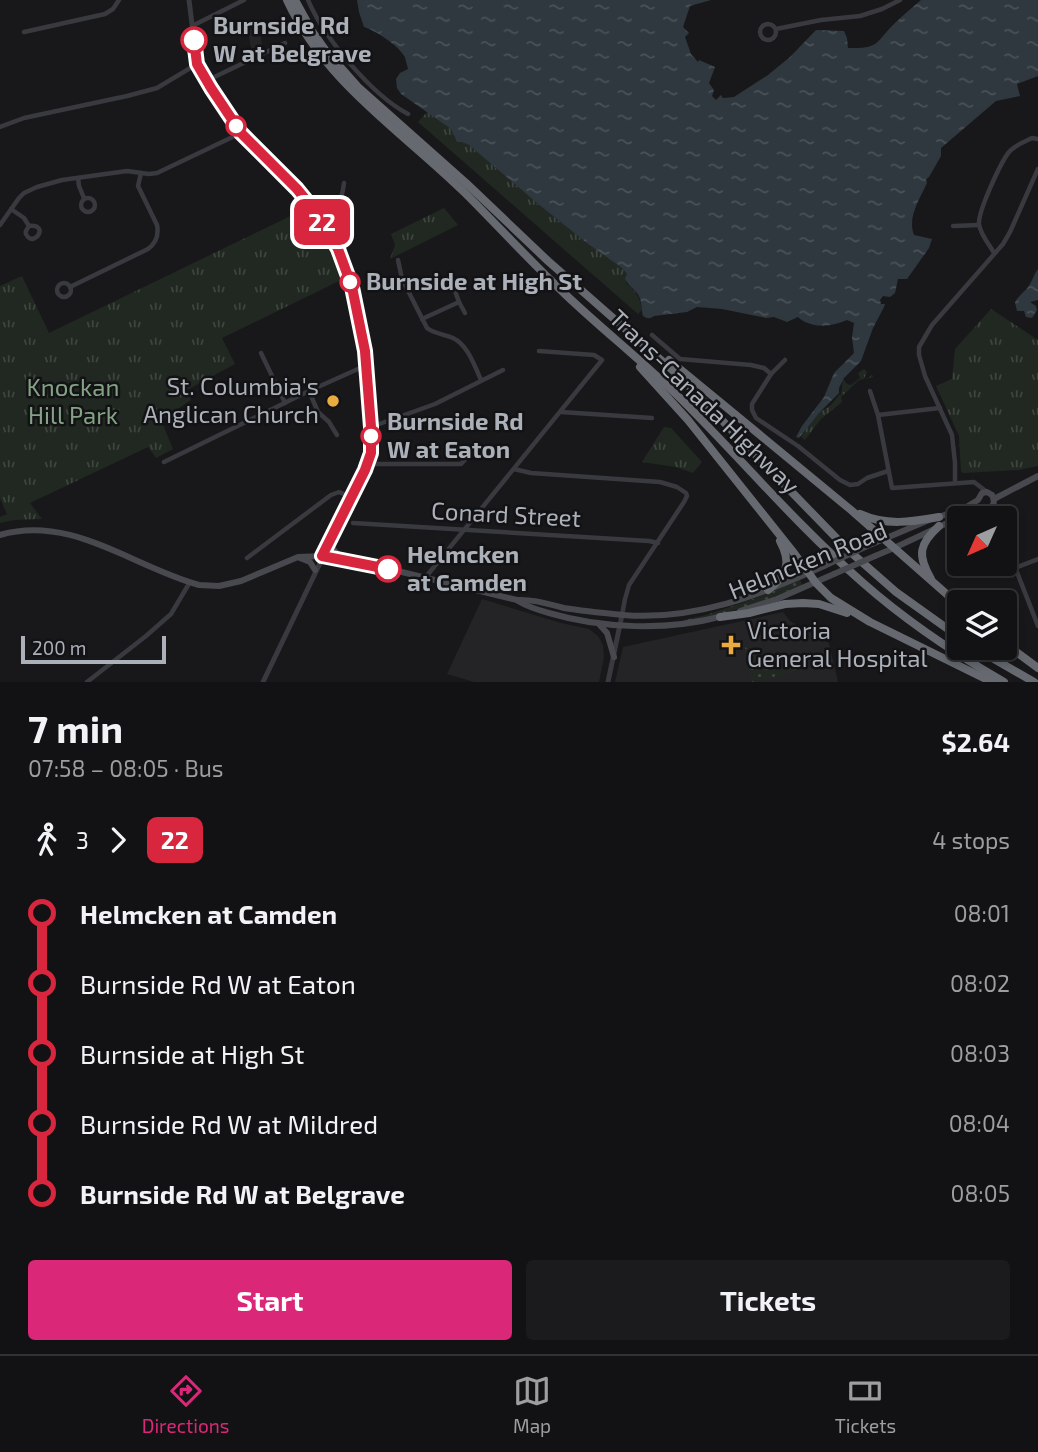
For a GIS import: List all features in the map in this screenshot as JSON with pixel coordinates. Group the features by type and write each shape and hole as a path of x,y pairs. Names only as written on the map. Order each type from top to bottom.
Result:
{"highway":[{"name":"Trans-Canada Highway","path":"287,0 313,46 339,78 445,174 568,297 676,394 812,536 912,623 1004,682"},
{"name":"Trans-Canada Highway","path":"295,0 312,31 342,71 358,87 687,385 847,549 896,592 947,628"},
{"path":"548,261 565,271 851,510 947,594"},
{"path":"568,297 587,320 658,386 704,439 816,583 838,603 870,622 992,682"},
{"path":"851,510 883,522 939,521"},
{"path":"763,515 779,538 787,561 782,578 768,590"},
{"path":"935,584 924,565 922,547 939,521"},
{"path":"720,617 803,603 827,606 870,622"},
{"path":"1017,653 1038,668"},
{"path":"996,660 1034,682"}],"main road":[{"name":"Helmcken Road","path":"0,535 29,530 52,531 78,537 190,582 219,586 241,582 298,557 322,556 517,600 528,599 577,610 622,615 673,615 722,605 768,590 865,547 975,510 989,500 1038,476"},
{"path":"979,496 989,500 981,507 978,500 979,496"},
{"name":"Helmcken Road","path":"517,600 526,606 571,619 620,625 680,625 720,617 777,599 894,548 978,500"},
{"path":"330,539 333,550 344,559"},
{"path":"298,557 310,562 315,570"},
{"path":"596,622 607,633 614,657"}],"street":[{"path":"23,32 105,14 113,9 119,0"},
{"path":"189,0 197,64 206,81 241,133 297,189 319,216 338,249 349,276 359,317 366,369 372,443 367,464 262,682"},
{"path":"192,26 244,0"},
{"path":"308,0 340,53 366,80 408,114"},
{"path":"776,29 860,16 900,0"},
{"path":"206,81 285,43"},
{"path":"1,124 143,93 165,85 197,64"},
{"path":"0,225 19,198 29,190 62,180 127,171 149,174 165,170 241,133"},
{"path":"994,253 979,225 985,202 1007,155 1017,145 1032,138 1038,139"},
{"path":"955,482 956,463 952,435 925,376 919,347 932,325 1003,244 1038,169"},
{"path":"70,287 153,245 157,237 157,225 138,186 141,173"},
{"path":"78,178 84,198"},
{"path":"319,216 340,204 344,183"},
{"path":"11,208 24,218 29,226"},
{"path":"953,226 979,225"},
{"path":"398,260 402,279 430,331 458,341 474,363 481,380"},
{"path":"451,280 465,313"},
{"path":"422,319 459,302"},
{"path":"652,335 680,359 751,365 764,368 771,374"},
{"path":"425,578 602,360 594,355 539,351"},
{"path":"261,353 285,403"},
{"path":"785,360 771,374 752,404 756,418 850,485 888,471"},
{"path":"164,462 309,391 358,369 366,369"},
{"path":"371,427 435,404 503,370"},
{"path":"309,391 318,412 329,422 337,435"},
{"path":"870,391 878,415 892,488 974,482 991,506"},
{"path":"878,415 940,408"},
{"path":"560,412 653,418"},
{"path":"367,464 461,464 471,453"},
{"path":"514,470 531,474 660,482 686,493 684,502 629,586 608,682"},
{"path":"247,558 331,495 338,492 351,497"},
{"name":"Conard Street","path":"353,523 658,542"},
{"path":"1017,567 1038,559"},
{"path":"1017,573 1038,625"},
{"path":"87,682 171,614 190,582"}],"shaded area":[{"path":"259,26 263,50 252,55 248,31"},
{"path":"482,599 589,629 598,636 603,645 604,658 599,682 474,682 447,674"},
{"name":"Victoria General Hospital","path":"783,612 790,621 829,643 838,682 615,682 623,647"}],"green space":[{"path":"427,112 451,129 455,138 469,145 538,204 622,268 627,274 626,283 637,295 642,310 638,314 418,122"},
{"path":"444,208 458,225 390,259 395,245 391,234"},
{"name":"Knockan Hill Park","path":"305,209 331,251 341,280 222,338 235,364 187,390 191,400 161,420 173,449 156,458 148,447 30,503 42,519 0,523 0,517 7,514 0,498 0,286 22,276 49,333"},
{"path":"991,309 1038,340 1038,466 1019,470 963,473 959,436 936,386 952,379 955,349"},
{"path":"864,369 867,372 864,379 859,380 841,397 842,402 821,419 805,440 801,437 819,409 822,411 841,395 843,379 851,385 860,378 858,373"},
{"path":"664,427 671,428 702,462 693,473 676,467 642,462"},
{"path":"800,580 802,585 759,602 700,619 684,620 762,596"},
{"path":"745,647 759,654 761,659 775,656 778,671 790,670 791,662 792,667 796,665 798,671 752,682"}],"water":[{"path":"357,0 711,0 690,6 683,27 689,33 685,37 691,54 698,62 699,60 715,67 709,83 714,90 712,96 716,100 721,95 723,98 734,97 768,75 816,30 844,31 848,48 866,47 876,43 921,0 1038,0 1038,76 1017,84 1020,96 996,101 941,148 941,156 926,179 927,183 915,208 912,222 914,235 932,239 929,248 907,279 898,279 895,293 890,297 883,296 880,300 881,304 885,304 861,361 844,378 839,393 799,438 796,437 824,397 834,373 854,353 854,323 847,320 815,325 798,317 787,322 774,317 697,307 687,312 649,318 643,316 640,298 626,281 627,274 622,268 538,204 469,145 457,142 451,129 401,94 396,79 408,69 405,57 386,39 364,27"},
{"path":"1038,269 1038,300 1030,302 1037,310 1032,318 1026,317 1024,311 1017,311 1015,302"}],"bus line":[{"name":"22","path":"194,40 197,64 233,123 297,189 319,216 345,267 355,299 363,341 372,443 367,464 322,556 388,569"}],"place":[{"name":"Burnside Rd W at Belgrave","path":"194,40"},
{"name":"Burnside at High St","path":"350,282"},
{"name":"St. Columbia's Anglican Church","path":"333,401"},
{"name":"Burnside Rd W at Eaton","path":"371,436"},
{"name":"Helmcken at Camden","path":"388,569"},
{"name":"Victoria General Hospital","path":"731,645"}]}
